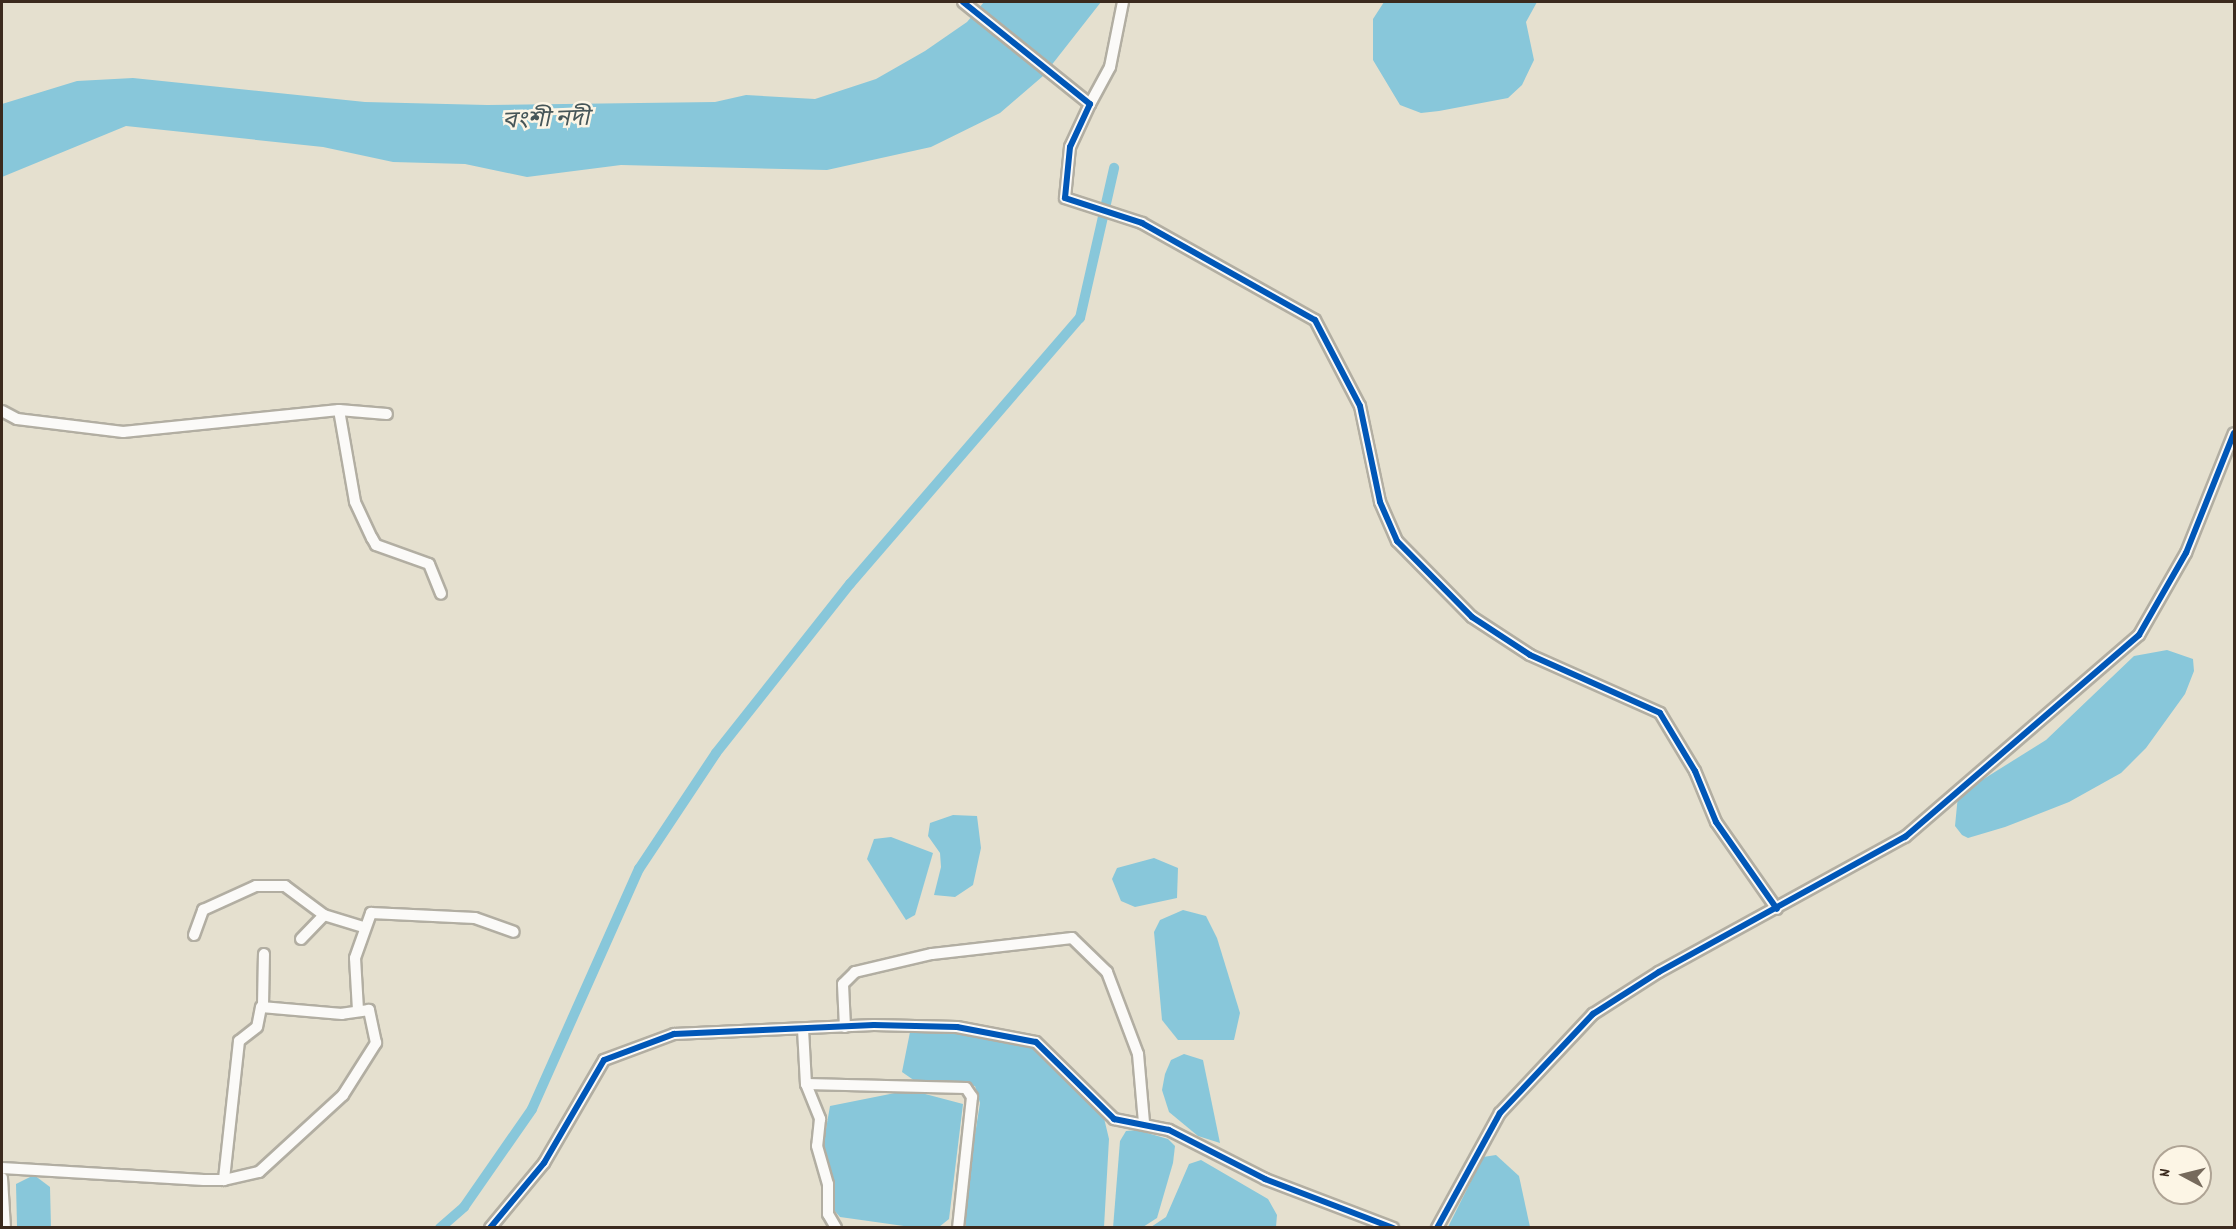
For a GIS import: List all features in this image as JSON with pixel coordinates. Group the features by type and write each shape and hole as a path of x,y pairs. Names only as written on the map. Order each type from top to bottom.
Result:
{"street":[{"path":"963,2 1086,101"},
{"path":"1123,2 1110,67 1086,101 1076,127 1061,192 1065,198 1112,210 1142,223 1315,320 1359,406 1380,502 1397,541 1472,616 1530,655 1660,713 1695,771 1716,822 1777,909"},
{"path":"2,411 17,419 123,432 339,410 387,414"},
{"path":"339,410 355,502 372,538 376,545 429,564 441,594"},
{"path":"1437,1227 1500,1113 1569,1037 1636,985 1905,837 1973,773 2062,706 2139,635 2186,553 2235,433"},
{"path":"194,935 203,910 256,886 285,886 324,915 363,927"},
{"path":"358,1010 355,958 363,927 378,911 475,918 514,932"},
{"path":"301,939 324,915"},
{"path":"845,1027 843,984 855,972 932,954 1072,938 1107,972 1138,1054 1144,1122"},
{"path":"224,1180 239,1041 257,1027 263,1005 264,954"},
{"path":"2,1168 224,1180 259,1172 343,1095 378,1033 369,1010 342,1014 263,1005"},
{"path":"490,1227 544,1162 604,1060 674,1034 845,1027 957,1027 1035,1042 1114,1119 1144,1122 1265,1179 1393,1227"},
{"path":"803,1029 806,1084 820,1119 817,1146 828,1184 829,1220 836,1227"},
{"path":"806,1084 966,1088 972,1097 958,1227"},
{"path":"2,1178 5,1227"}],"water":[{"name":"বংশী নদী","path":"984,2 1101,2 1043,76 1000,113 931,147 827,170 621,165 527,177 465,164 393,162 323,147 126,126 2,177 2,104 77,81 133,78 365,102 487,105 715,102 746,95 815,99 876,79 925,51 967,22"},
{"path":"1384,2 1537,2 1526,22 1534,60 1522,85 1508,98 1439,111 1421,113 1400,105 1373,60 1373,19"},
{"path":"2167,650 2193,659 2194,671 2185,694 2146,748 2121,773 2069,802 2005,827 1968,838 1962,835 1955,826 1958,795 2046,740 2134,656"},
{"path":"953,815 977,816 981,848 973,885 955,897 934,895 941,867 940,853 928,836 930,823"},
{"path":"891,837 933,853 915,915 906,920 867,859 874,839"},
{"path":"1154,858 1178,868 1177,898 1135,907 1121,901 1112,879 1117,868"},
{"path":"1183,910 1206,916 1217,938 1240,1013 1234,1040 1178,1040 1162,1020 1154,932 1160,920"},
{"path":"928,1027 1034,1047 1104,1118 1109,1139 1104,1227 966,1227 966,1191 980,1103 975,1086 915,1081 902,1072 910,1032"},
{"path":"1184,1054 1203,1060 1220,1143 1198,1136 1169,1112 1162,1090 1165,1074 1171,1060"},
{"path":"910,1090 963,1104 949,1219 939,1227 918,1228 840,1217 833,1209 834,1181 823,1146 830,1106"},
{"path":"1137,1130 1168,1139 1175,1146 1173,1163 1157,1218 1143,1227 1113,1228 1120,1141 1126,1131"},
{"path":"1496,1155 1519,1176 1530,1227 1448,1227 1483,1157"},
{"path":"1201,1160 1268,1199 1277,1215 1276,1227 1151,1227 1166,1217 1189,1164"},
{"path":"34,1175 50,1187 51,1227 17,1226 16,1184"}],"waterway":[{"path":"440,1228 464,1207 532,1109 639,869 716,753 850,584 1080,318 1114,168"}],"cycle path":[{"path":"963,2 1090,104 1070,147 1065,198 1142,223 1315,320 1360,406 1380,502 1397,541 1472,617 1530,655 1660,713 1695,771 1716,822 1777,909"},
{"path":"1437,1228 1500,1113 1593,1014 1659,972 1905,837 2139,635 2186,553 2234,433"},
{"path":"490,1228 544,1163 604,1060 674,1034 874,1025 957,1027 1036,1042 1114,1119 1169,1130 1265,1179 1393,1228"}]}
